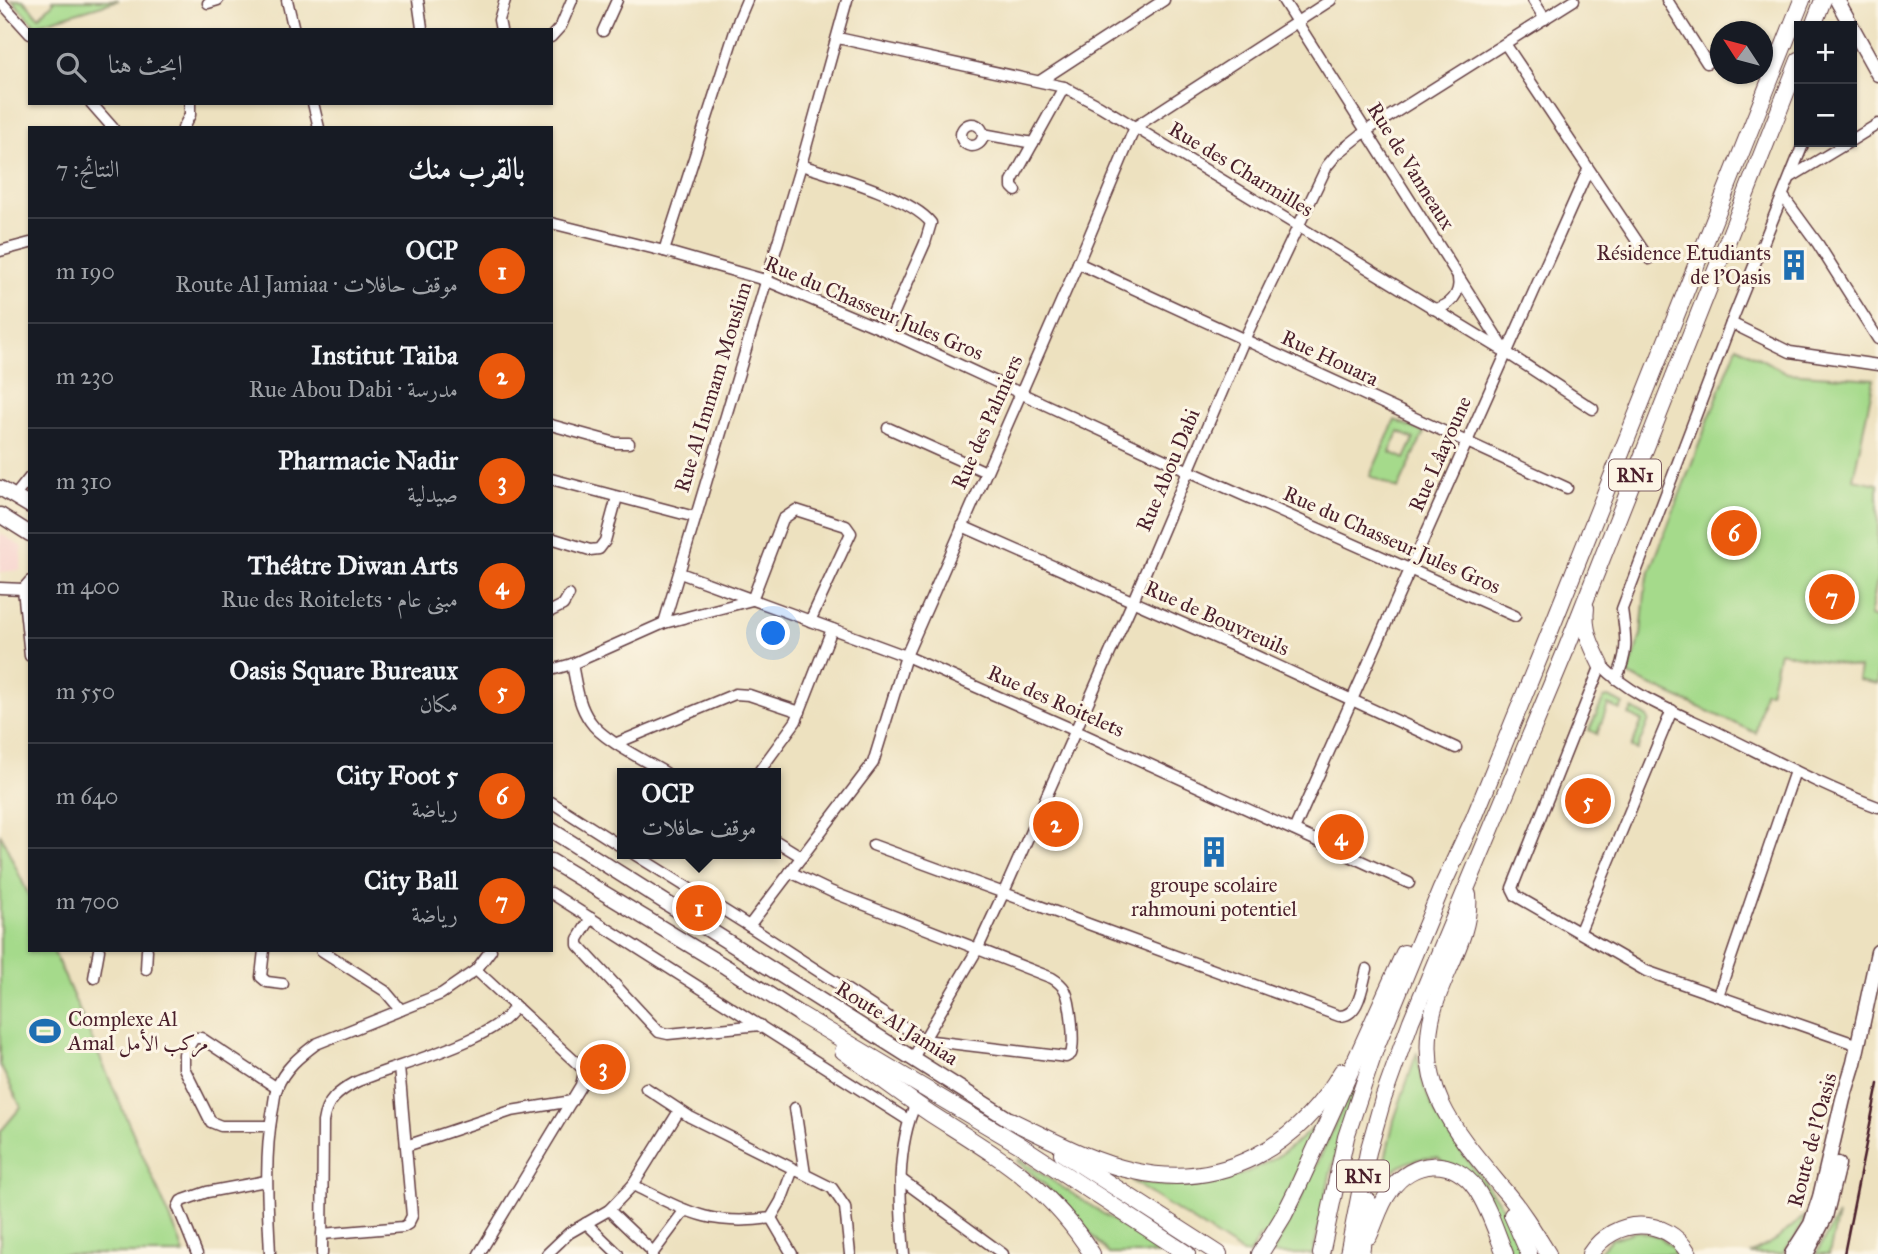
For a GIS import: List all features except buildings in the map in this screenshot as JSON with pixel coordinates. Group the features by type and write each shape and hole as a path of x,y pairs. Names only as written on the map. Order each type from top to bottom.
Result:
{"highway":[{"name":"RN1","path":"1321,1254 1346,1137 1367,1071 1547,639 1802,0"},
{"path":"1815,21 1823,0"},
{"name":"RN1","path":"1348,1254 1368,1153 1392,1073 1421,995 1565,652 1794,73"},
{"path":"1587,596 1584,620 1601,665"},
{"path":"1260,1254 1297,1189 1440,875 1504,722 1534,659 1547,639"},
{"path":"1565,652 1579,648 1601,665"},
{"path":"1466,889 1466,920 1434,1005 1428,1058 1442,1107 1515,1220 1529,1254"},
{"path":"1361,1254 1373,1170 1389,1109 1416,1028 1456,925 1466,889"},
{"path":"801,1016 916,1104 1011,1165 1055,1205 1089,1248 1100,1254"},
{"name":"Route Al Jamiaa","path":"801,1016 1020,1144 1187,1254"},
{"path":"1010,1120 1081,1153 1133,1171 1158,1176 1181,1176 1224,1169 1259,1155 1295,1130 1321,1101 1367,1032"},
{"name":"Route Al Jamiaa","path":"1010,1120 1219,1254"},
{"path":"1361,1254 1383,1201 1398,1181 1415,1169 1432,1165 1453,1169 1475,1187 1505,1254"},
{"path":"1483,1168 1504,1189 1548,1254"},
{"path":"1590,1254 1606,1236 1620,1228 1635,1225 1651,1226 1665,1231 1678,1240 1689,1254"}],"main road":[{"path":"1838,0 1848,21"},
{"path":"1857,38 1878,74"},
{"path":"0,488 28,505"},
{"path":"0,515 28,533"},
{"name":"Route Al Jamiaa","path":"553,831 1010,1120"},
{"name":"Route Al Jamiaa","path":"553,862 726,967 801,1016"},
{"path":"1854,1063 1878,952"},
{"name":"Route de l'Oasis","path":"1792,1254 1811,1224 1820,1197 1854,1063"},
{"name":"Route de l'Oasis","path":"1805,1254 1819,1231 1829,1203 1852,1098 1854,1063"}],"street":[{"path":"287,0 294,28"},
{"path":"418,0 422,28"},
{"path":"501,28 499,20 505,0"},
{"path":"553,35 561,26 572,0"},
{"path":"603,31 617,0"},
{"path":"664,251 747,0"},
{"name":"Rue Al Immam Mouslim","path":"664,623 801,165 847,0"},
{"path":"1040,81 1164,0"},
{"name":"Rue de Vanneaux","path":"1283,0 1507,353"},
{"path":"1135,127 1331,0"},
{"path":"1533,0 1545,19"},
{"name":"Rue Abou Dabi","path":"914,1058 977,950 1003,894 1133,601 1244,340 1327,166 1336,154 1366,131 1574,0"},
{"path":"1667,0 1707,63"},
{"path":"0,1 28,32"},
{"name":"Rue des Charmilles","path":"838,38 1064,87 1135,127 1507,353 1593,409"},
{"path":"1506,45 1649,260"},
{"path":"1017,191 1012,187 1012,181 1064,87"},
{"path":"93,105 111,126"},
{"path":"184,126 190,115 190,105"},
{"path":"313,105 319,126"},
{"path":"1857,137 1878,124"},
{"name":"Rue des Palmiers","path":"749,926 873,763 906,656 1135,127"},
{"path":"983,134 1033,143"},
{"path":"1616,679 1627,649 1622,609 1731,323 1802,147"},
{"path":"1791,177 1840,147"},
{"path":"801,165 880,193 914,210 931,223 925,243 886,331"},
{"name":"Rue Lâayoune","path":"1293,830 1588,170"},
{"path":"1783,196 1818,244 1878,339"},
{"name":"Rue du Chasseur Jules Gros","path":"553,223 765,280 886,331 1189,471 1516,617"},
{"path":"0,251 28,244"},
{"name":"Rue Houara","path":"1078,262 1567,488"},
{"path":"1433,309 1451,301 1459,285 1457,275"},
{"path":"1731,323 1790,352 1878,365"},
{"path":"553,426 616,443 629,443"},
{"path":"888,428 986,472"},
{"path":"14,497 28,480"},
{"path":"553,480 695,517"},
{"path":"553,539 590,550 599,549 606,541 617,497"},
{"path":"553,669 572,664 664,623 751,600 780,526 789,513 796,510 846,526 851,533 810,621"},
{"name":"Rue de Bouvreuils","path":"962,526 1455,748"},
{"name":"Rue des Roitelets","path":"680,573 906,656 1409,883"},
{"path":"0,588 26,585 28,620"},
{"path":"553,610 563,604 569,595"},
{"path":"762,768 792,729 832,629"},
{"path":"572,664 581,704 590,721 600,732 658,768"},
{"path":"1858,1045 1646,971 1516,896 1512,888 1601,665 1616,679 1672,710 1795,771 1878,807"},
{"path":"617,743 735,694 749,695 800,712"},
{"path":"1580,931 1672,710"},
{"path":"1718,996 1795,771"},
{"path":"553,803 617,844"},
{"path":"781,844 802,858"},
{"path":"873,845 1339,1016 1347,1016 1356,1008 1367,969"},
{"path":"642,859 924,1040 1066,1057 1071,1054 1073,1044 1068,1002 1065,990 1052,978 832,892 790,872"},
{"path":"553,894 908,1120"},
{"path":"591,918 578,939 580,948 659,1032 667,1034 760,1025"},
{"path":"94,978 100,952"},
{"path":"146,969 147,952"},
{"path":"264,952 261,977 264,981 283,984"},
{"path":"324,952 384,991 401,1010"},
{"path":"270,1254 266,1181 270,1126 277,1088 287,1071 300,1056 316,1044 441,994 476,970 490,952"},
{"path":"476,970 582,1068 583,1079 479,1254"},
{"path":"322,1254 325,1112 330,1102 340,1091 364,1078 486,1033 512,1015 515,1006"},
{"path":"270,1126 221,1126 211,1122 184,1068 184,1054 194,1038 201,1038 277,1088"},
{"path":"322,1234 403,1227 412,1216 399,1067"},
{"path":"646,1088 679,1111 826,1184 842,1200 847,1213 850,1254"},
{"path":"407,1146 511,1111 572,1101"},
{"path":"904,1254 901,1215 902,1145 908,1120 916,1104"},
{"path":"795,1108 805,1174"},
{"path":"547,1254 569,1233 609,1210 633,1185 679,1111"},
{"path":"771,1218 781,1201 793,1169"},
{"path":"902,1180 1003,1254"},
{"path":"197,1254 178,1208 181,1200 206,1192 266,1181"},
{"path":"633,1185 685,1210 722,1221 741,1222 771,1218"},
{"path":"609,1210 653,1253 685,1210"},
{"path":"771,1218 793,1254"},
{"path":"586,1223 618,1254"}],"shaded area":[{"path":"0,533 22,547 21,570 0,572"}],"green space":[{"path":"12,0 23,0 39,17 54,2 52,0 119,0 35,25"},
{"path":"1737,346 1787,373 1874,379 1853,479 1878,484 1878,576 1870,616 1878,618 1878,684 1858,680 1860,668 1779,652 1770,692 1764,692 1756,733 1628,675 1641,635 1646,582"},
{"path":"1395,420 1424,433 1398,489 1370,476","holes":["1399,432 1414,439 1405,459 1390,452"]},
{"path":"1609,697 1623,704 1620,710 1608,705 1597,734 1589,730 1604,698"},
{"path":"1632,709 1649,720 1637,750 1631,748 1642,721 1629,715"},
{"name":"Complexe Al Amal مركب الأمل","path":"0,833 28,894 28,952 54,952 184,1254 0,1254 0,1132 21,1107 0,1065"},
{"path":"1417,1052 1428,1098 1438,1118 1504,1210 1525,1254 1511,1254 1492,1208 1438,1158 1419,1159 1403,1165 1389,1175 1378,1190 1394,1120"},
{"path":"1362,1065 1330,1175 1313,1254 1272,1254 1301,1199"},
{"path":"1326,1114 1268,1235 1260,1236 1249,1254 1244,1254 1131,1181 1188,1185 1238,1176 1262,1166 1284,1152"},
{"path":"1019,1159 1165,1254 1109,1254 1046,1186 1017,1161"},
{"path":"1807,1214 1796,1236 1782,1254 1750,1254 1776,1240"},
{"path":"1838,1215 1829,1254 1816,1254"},
{"path":"1638,1231 1660,1237 1680,1254 1597,1254 1611,1239"}],"railway":[{"path":"1844,1254 1878,1084"}],"place":[{"name":"Résidence Etudiants de l'Oasis","path":"1794,265"},
{"name":"City Foot 5","path":"1734,533"},
{"name":"City Ball","path":"1832,597"},
{"name":"Oasis Square Bureaux","path":"1588,801"},
{"name":"Institut Taiba","path":"1056,824"},
{"name":"Théâtre Diwan Arts","path":"1341,837"},
{"name":"groupe scolaire rahmouni potentiel","path":"1214,852"},
{"name":"OCP","path":"699,908"},
{"name":"Complexe Al Amal مركب الأمل","path":"45,1031"},
{"name":"Pharmacie Nadir","path":"603,1067"}]}
